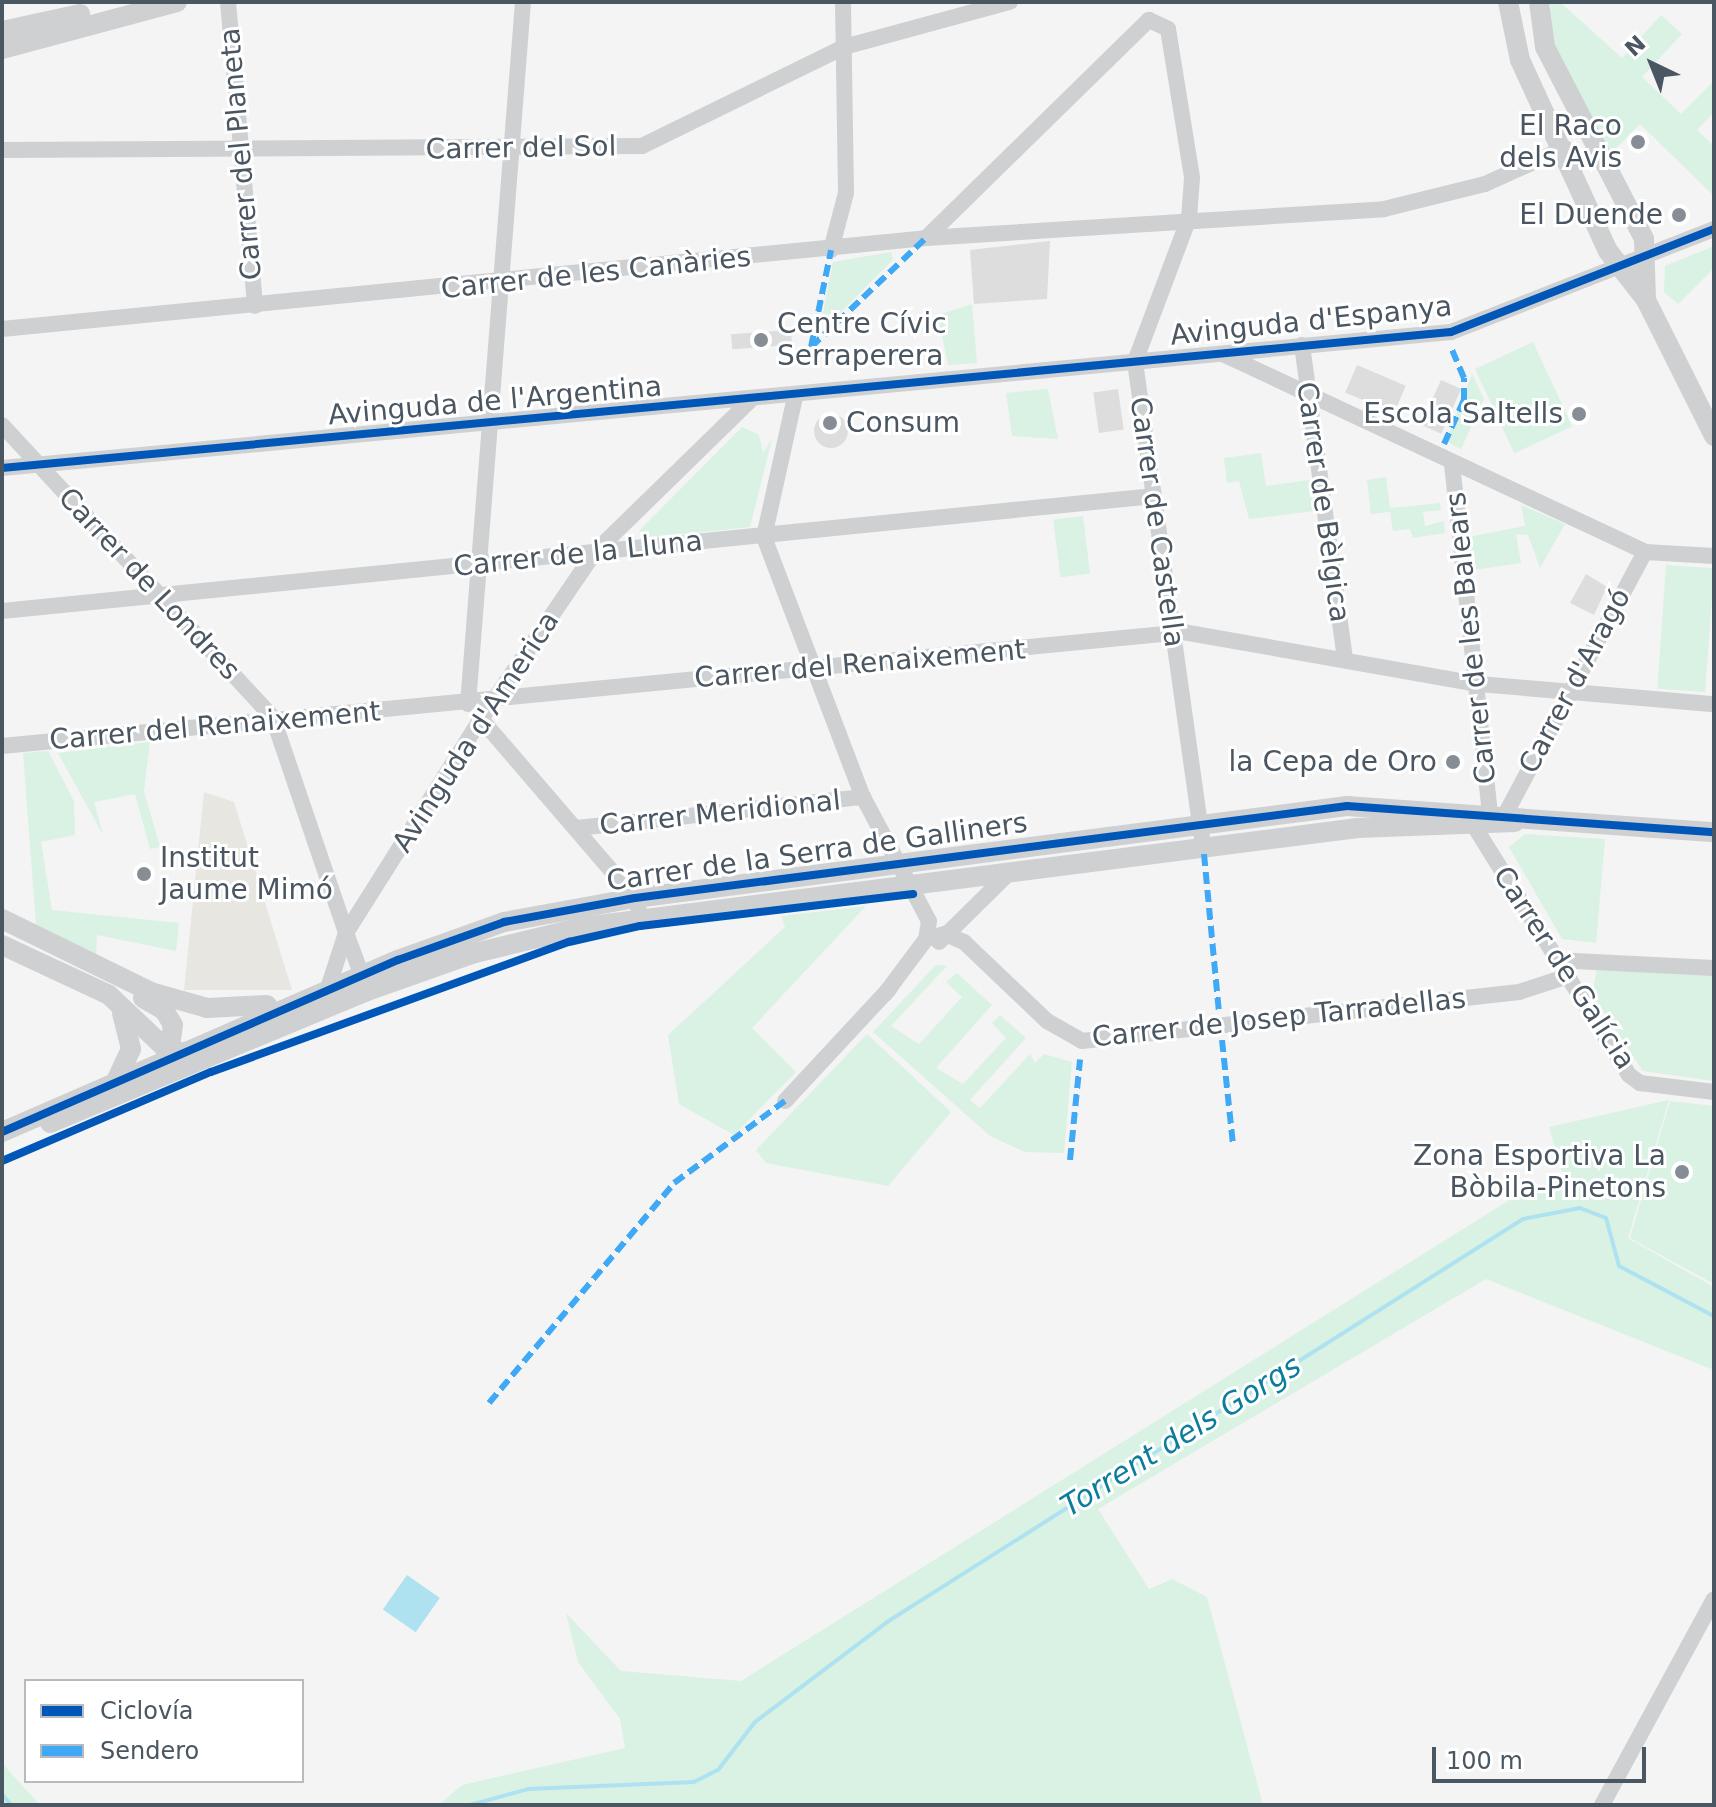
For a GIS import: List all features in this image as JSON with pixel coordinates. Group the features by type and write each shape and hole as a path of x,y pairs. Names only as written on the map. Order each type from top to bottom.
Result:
{"street":[{"path":"2,46 56,19 80,2"},
{"path":"2,31 126,4 177,2"},
{"path":"2,46 177,2"},
{"name":"Carrer del Planeta","path":"228,2 238,148 255,306"},
{"path":"468,704 490,422 516,150 523,2"},
{"path":"831,250 846,193 843,2"},
{"name":"Carrer del Sol","path":"2,150 516,150 651,144 844,47 1010,2"},
{"path":"1508,2 1520,60 1565,148 1617,268 1646,300 1714,436"},
{"path":"1539,2 1545,47 1644,239 1646,300"},
{"name":"Carrer de Castella","path":"924,245 1159,19 1168,29 1192,178 1189,218 1135,362 1203,847"},
{"name":"Carrer de les Canàries","path":"2,329 1189,218 1384,209 1485,184 1565,148"},
{"name":"Avinguda d'Espanya","path":"1135,362 1451,332 1714,229"},
{"name":"Carrer de Bèlgica","path":"1302,345 1345,658"},
{"path":"1225,355 1310,399 1645,552 1714,556"},
{"name":"Avinguda de l'Argentina","path":"2,468 795,397 1135,362"},
{"path":"795,397 764,537 863,797 895,867 923,906 943,917 963,912"},
{"name":"Avinguda d'America","path":"346,933 481,719 595,552 750,401"},
{"name":"Carrer de Londres","path":"2,425 273,718 365,983"},
{"name":"Carrer de les Balears","path":"1452,464 1479,684 1491,818"},
{"name":"Carrer de la Lluna","path":"2,611 1154,496"},
{"name":"Carrer d'Aragó","path":"1491,818 1570,693 1645,552"},
{"name":"Carrer del Renaixement","path":"2,746 273,718 468,704 814,667 1171,634 1345,658 1479,684 1714,704"},
{"path":"481,719 635,898 641,918"},
{"name":"Carrer Meridional","path":"577,828 863,797"},
{"name":"Carrer de la Serra de Galliners","path":"2,1142 273,1033 365,983 504,922 635,898 895,867 1198,823 1347,806 1408,819"},
{"name":"Carrer de la Serra de Galliners","path":"1491,818 1535,819"},
{"name":"Carrer de Galícia","path":"1491,818 1555,960 1629,1075 1640,1083 1714,1092"},
{"name":"Carrer de la Serra de Galliners","path":"2,1132 174,1052 328,988 365,983 475,953 641,918 1358,828 1408,819 1535,819 1714,832"},
{"path":"785,1101 963,912 1011,872"},
{"path":"923,906 926,939"},
{"path":"963,912 970,947"},
{"path":"2,921 179,1000 233,1009 299,1000"},
{"path":"2,921 164,1010 174,1052"},
{"path":"328,988 346,933"},
{"path":"885,994 926,939 945,934 970,947"},
{"name":"Carrer de Josep Tarradellas","path":"970,947 1047,1021 1082,1041 1519,992 1565,977"},
{"path":"2,948 118,1001 174,1052"},
{"path":"2,948 124,1015 131,1049 117,1079"},
{"path":"1555,960 1714,968"},
{"path":"135,1090 174,1052 273,1033"},
{"path":"1602,1805 1714,1599"}],"green space":[{"path":"1550,2 1560,2 1622,58 1661,15 1682,34 1642,77 1681,114 1714,81 1714,112 1697,130 1714,146 1714,196 1640,124 1607,157 1554,53"},
{"path":"1714,246 1714,268 1678,304 1664,292 1665,266"},
{"path":"891,252 893,260 830,323 821,322 833,262"},
{"path":"972,304 977,363 948,365 938,315"},
{"path":"1533,342 1572,426 1514,453 1475,369"},
{"path":"1472,374 1484,399 1461,449 1446,441"},
{"path":"1048,389 1058,439 1012,436 1006,393"},
{"path":"742,427 759,435 763,453 772,439 750,527 648,538 639,531"},
{"path":"1261,453 1266,486 1310,480 1315,511 1249,519 1239,481 1227,483 1224,458"},
{"path":"1386,477 1390,508 1440,503 1441,510 1423,512 1425,526 1444,521 1445,533 1413,538 1410,529 1393,531 1390,512 1371,514 1367,480"},
{"path":"1521,505 1565,524 1540,568 1528,535 1516,534 1521,563 1473,570 1468,537 1525,526"},
{"path":"1083,516 1090,574 1060,577 1053,520"},
{"path":"1666,565 1714,568 1705,692 1657,689"},
{"path":"150,742 144,791 160,847 150,849 135,794 94,802 103,835 58,753"},
{"path":"48,751 74,801 75,835 41,842 52,910 179,923 176,951 97,935 96,957 36,925 23,753"},
{"path":"1525,834 1605,839 1596,943 1562,939 1509,847"},
{"path":"866,906 752,1028 796,1072 734,1135 679,1104 668,1035 785,927 781,916"},
{"path":"936,965 947,966 891,1026 919,1044 962,997 946,982 957,973 992,1005 936,1068 963,1084 1006,1038 992,1023 1000,1015 1026,1038 970,1100 980,1108 1030,1054 1035,1063 1044,1054 1072,1062 1064,1153 1025,1152 990,1136 873,1032"},
{"path":"1597,968 1714,974 1714,1081 1643,1071 1592,994"},
{"path":"867,1034 951,1112 888,1186 766,1163 756,1150"},
{"path":"1669,1100 1628,1238 1714,1287 1714,1370 1486,1279 1098,1509 1149,1589 1172,1579 1207,1597 1263,1805 439,1805 462,1785 625,1748 620,1719 578,1662 566,1613 621,1671 741,1681 1527,1189 1564,1179 1549,1127"},
{"name":"Zona Esportiva La Bòbila-Pinetons","path":"1670,1101 1714,1106 1714,1284 1630,1238"},
{"path":"2,1762 9,1771 40,1805 2,1805"}],"sand":[{"path":"204,792 234,802 292,990 184,990"}],"water":[{"path":"407,1575 440,1598 416,1632 383,1609"}],"building":[{"path":"1050,241 1047,299 974,304 970,250"},
{"name":"Centre Cívic Serraperera","path":"791,330 792,345 732,349 731,334"},
{"path":"1357,365 1406,386 1394,413 1345,393"},
{"path":"1441,380 1461,389 1441,434 1421,425"},
{"path":"1118,389 1124,430 1099,433 1093,392"},
{"path":"831,414 843,419 848,431 843,443 831,448 819,443 814,431 819,419"},
{"path":"1586,574 1607,587 1594,615 1570,603"}],"waterway":[{"name":"Torrent dels Gorgs","path":"470,1805 528,1789 694,1782 718,1770 755,1722 887,1622 1523,1219 1580,1208 1606,1218 1619,1266 1714,1316"},
{"path":"2,1794 11,1805"}],"marked path":[{"path":"811,347 926,238"},
{"path":"811,347 831,250"},
{"path":"1444,444 1464,400 1464,378 1451,348"},
{"path":"1204,854 1219,1014"},
{"path":"1222,1040 1233,1144"},
{"path":"1070,1160 1080,1059"},
{"path":"489,1403 674,1183 785,1101"}],"cycle path":[{"path":"2,468 1451,332 1714,229"},
{"path":"2,1132 398,960 504,922 635,898 1347,806 1714,832"},
{"path":"2,1161 211,1072 569,942 640,926 913,894"}],"place":[{"name":"El Raco dels Avis","path":"1638,142"},
{"name":"El Duende","path":"1679,215"},
{"name":"Centre Cívic Serraperera","path":"761,340"},
{"name":"Escola Saltells","path":"1579,414"},
{"name":"Consum","path":"830,423"},
{"name":"la Cepa de Oro","path":"1453,762"},
{"name":"Institut Jaume Mimó","path":"144,874"},
{"name":"Zona Esportiva La Bòbila-Pinetons","path":"1682,1172"}]}
